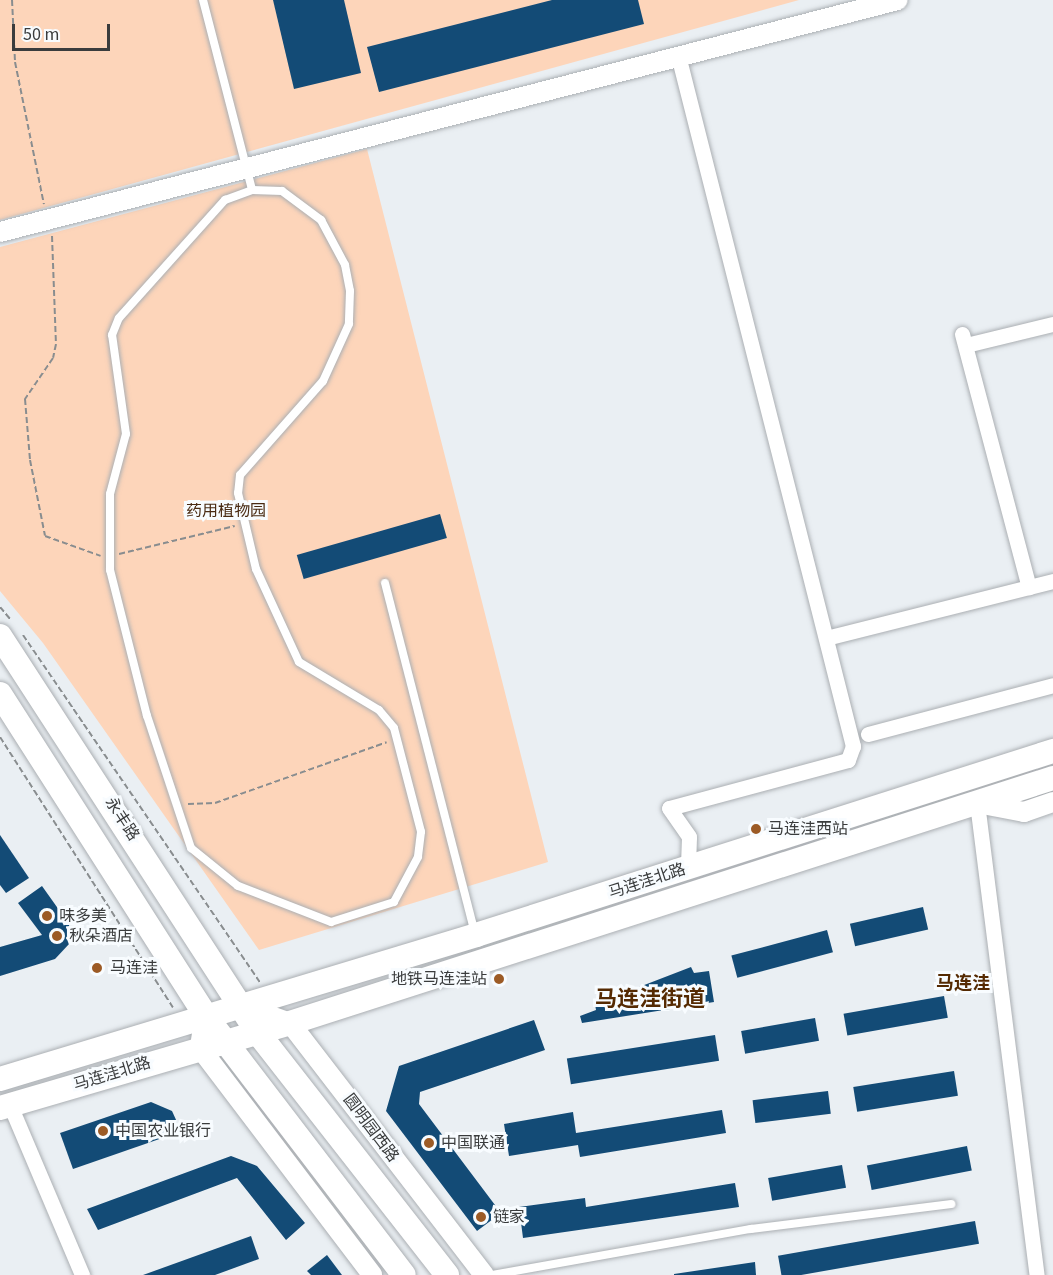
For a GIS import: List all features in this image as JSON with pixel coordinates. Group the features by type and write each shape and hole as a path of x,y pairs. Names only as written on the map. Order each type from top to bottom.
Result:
{"main road":[{"name":"永丰路","path":"11,630 258,1033"},
{"path":"0,694 194,1018 224,1041 404,1275"},
{"name":"马连洼北路","path":"0,1079 194,1018 476,935 1053,751"},
{"name":"马连洼北路","path":"5,1106 290,1023 1053,778"},
{"name":"圆明园西路","path":"258,1033 447,1275"}],"street":[{"path":"0,232 679,59 898,0"},
{"path":"679,59 853,746 848,760 669,808 689,837 688,868"},
{"path":"1029,587 964,340 1053,324"},
{"path":"826,638 1053,581"},
{"path":"867,734 1053,685"},
{"name":"马连洼北路","path":"977,803 1024,812 1053,802"},
{"path":"977,803 1037,1275"},
{"path":"240,1005 290,1023"},
{"path":"194,1018 200,1048 372,1275"},
{"name":"圆明园西路","path":"290,1023 484,1275"},
{"path":"5,1106 82,1275"}],"lane":[{"path":"203,0 252,190"},
{"path":"252,190 282,191 321,220 345,266 350,291 349,324 323,381 240,475 246,525 271,610 299,662 379,710 398,739 421,832 418,857 394,902 331,922 275,904 208,865 192,848 124,634 110,555 110,494 126,434 112,336 119,318 225,200 252,190"},
{"path":"385,583 476,935"},
{"path":"492,1275 751,1228 951,1204"}],"path":[{"path":"12,0 15,62 47,220 56,344 53,358 28,390 24,417 41,530 57,544 110,555 246,525"},
{"path":"0,607 11,630 270,996"},
{"path":"0,737 194,1018"},
{"path":"177,806 215,803 398,739"}],"green space":[{"path":"0,0 799,0 0,220"},
{"name":"药用植物园","path":"367,149 548,862 259,950 43,643 0,591 0,247"}],"building":[{"path":"273,0 344,0 361,73 294,89"},
{"path":"552,0 638,0 644,24 379,92 367,47"},
{"path":"440,514 447,538 304,579 297,555"},
{"path":"0,835 29,878 6,893 0,885"},
{"path":"42,886 69,924 70,943 55,959 0,976 0,947 42,935 18,903"},
{"path":"923,907 928,929 855,946 850,924"},
{"path":"827,930 833,952 737,978 731,956"},
{"path":"691,967 694,973 709,971 714,1002 582,1023 580,1016 596,1010 595,1004"},
{"path":"944,996 948,1018 847,1035 844,1014"},
{"path":"815,1018 819,1041 745,1054 741,1031"},
{"path":"534,1020 545,1050 420,1092 419,1104 501,1213 477,1231 386,1111 399,1066"},
{"path":"715,1035 719,1061 571,1084 567,1058"},
{"path":"954,1071 958,1096 857,1112 853,1087"},
{"path":"828,1091 831,1114 755,1123 753,1100"},
{"path":"151,1102 172,1111 177,1122 171,1135 73,1169 60,1133"},
{"path":"722,1110 726,1133 580,1157 578,1145 509,1156 504,1124 573,1112 576,1133"},
{"path":"967,1146 972,1171 872,1190 867,1165"},
{"path":"231,1156 257,1166 305,1223 286,1240 237,1178 98,1230 87,1209"},
{"path":"842,1165 846,1188 772,1201 768,1178"},
{"path":"735,1183 739,1207 523,1238 519,1207 585,1198 586,1207"},
{"path":"975,1221 979,1244 801,1275 781,1275 778,1256"},
{"path":"251,1236 259,1259 215,1275 143,1275"},
{"path":"327,1255 342,1275 311,1275 307,1271"},
{"path":"755,1262 756,1275 674,1275 674,1274"}],"place":[{"name":"马连洼西站","path":"756,829"},
{"name":"味多美","path":"47,916"},
{"name":"秋朵酒店","path":"57,936"},
{"name":"马连洼","path":"97,968"},
{"name":"地铁马连洼站","path":"499,979"},
{"name":"中国农业银行","path":"103,1131"},
{"name":"中国联通","path":"429,1143"},
{"name":"链家","path":"481,1217"}],"district":[{"name":"马连洼","path":"963,984"},
{"name":"马连洼街道","path":"650,1000"}]}
